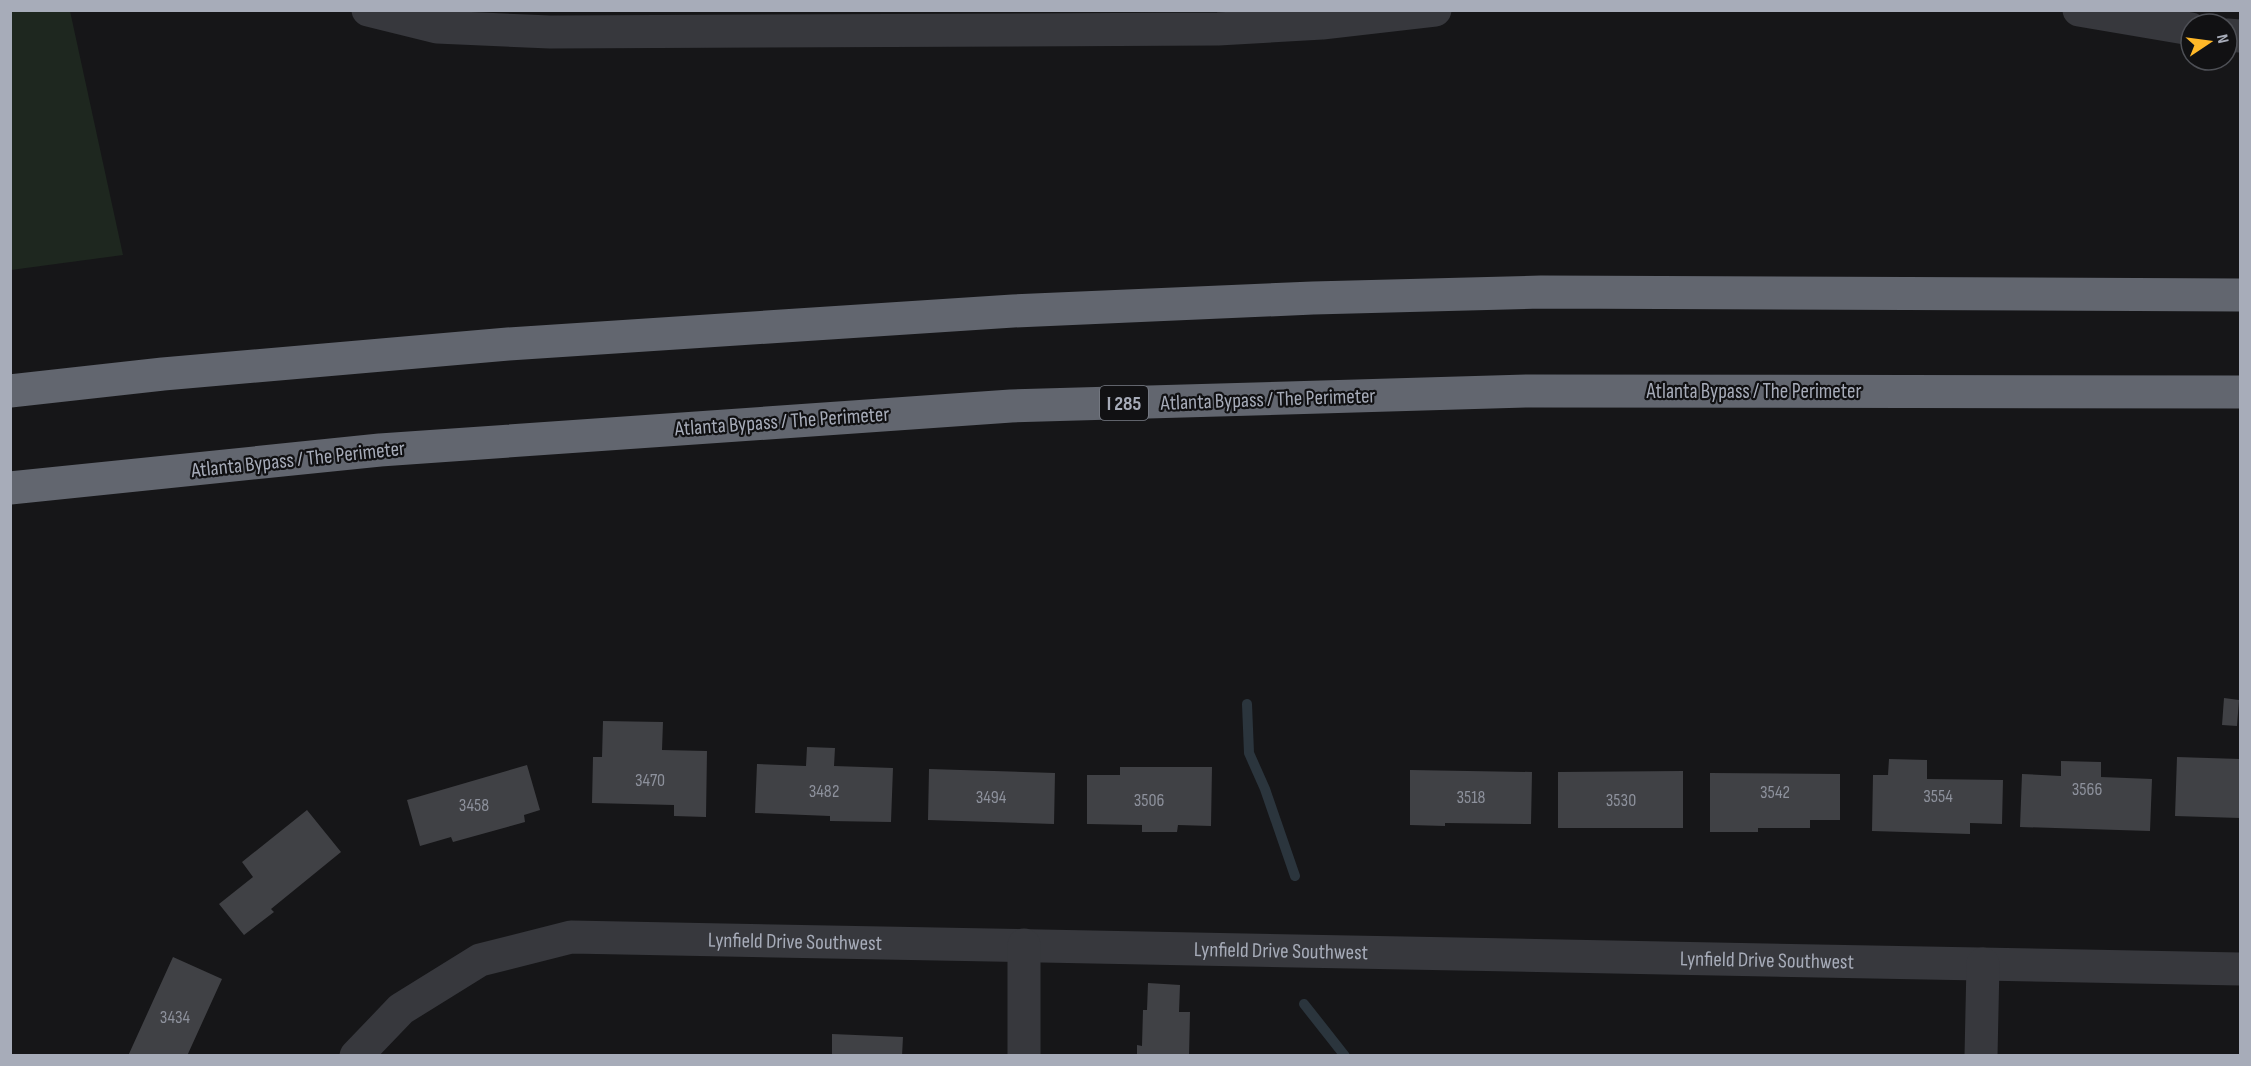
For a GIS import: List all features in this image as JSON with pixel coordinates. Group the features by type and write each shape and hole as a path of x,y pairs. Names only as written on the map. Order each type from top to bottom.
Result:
{"highway":[{"path":"10,391 163,374 508,344 1013,311 1313,297 1541,292 2241,296"},
{"name":"Atlanta Bypass / The Perimeter","path":"10,488 380,450 1011,406 1528,391 2241,392"}],"street":[{"path":"368,10 437,27 562,32 1218,28 1322,23 1435,10"},
{"path":"2079,10 2179,27"},
{"name":"Lynfield Drive Southwest","path":"356,1056 401,1010 480,960 571,938 2241,969"},
{"path":"1024,945 1024,1056"},
{"path":"1981,1056 1983,964"}],"shaded area":[{"path":"10,11 70,11 123,255 11,270"}],"building":[{"path":"2224,698 2239,700 2237,726 2222,725"},
{"path":"603,721 663,722 662,750 707,751 706,817 674,816 674,805 592,803 593,757 602,757"},
{"path":"807,747 835,748 834,766 893,768 891,822 830,821 830,816 755,813 757,764 806,766"},
{"path":"2177,757 2240,759 2240,818 2175,816"},
{"path":"1889,759 1927,760 1927,779 2003,780 2002,824 1970,823 1970,834 1872,831 1873,775 1888,775"},
{"path":"2061,761 2101,762 2101,777 2152,779 2150,831 2020,827 2022,774 2061,776"},
{"path":"527,765 540,810 524,815 525,822 453,842 451,837 420,846 407,800"},
{"path":"1120,767 1212,767 1211,826 1178,825 1177,832 1142,832 1142,825 1087,824 1087,775 1120,775"},
{"path":"929,769 1055,773 1054,824 928,820"},
{"path":"1410,770 1532,772 1531,824 1410,825"},
{"path":"1683,771 1683,828 1558,828 1558,772"},
{"path":"1710,773 1840,774 1840,820 1810,820 1810,828 1758,828 1758,832 1710,832"},
{"path":"307,810 341,852 271,909 274,912 244,935 219,904 253,877 242,862"},
{"path":"173,957 222,979 187,1056 128,1056"},
{"path":"1148,983 1180,985 1179,1012 1190,1012 1189,1056 1137,1056 1137,1045 1142,1046 1143,1010 1147,1010"},
{"path":"832,1034 903,1037 902,1056 832,1056"}],"waterway":[{"path":"1247,704 1249,753 1265,789 1295,876"},
{"path":"1304,1004 1345,1056"}]}
